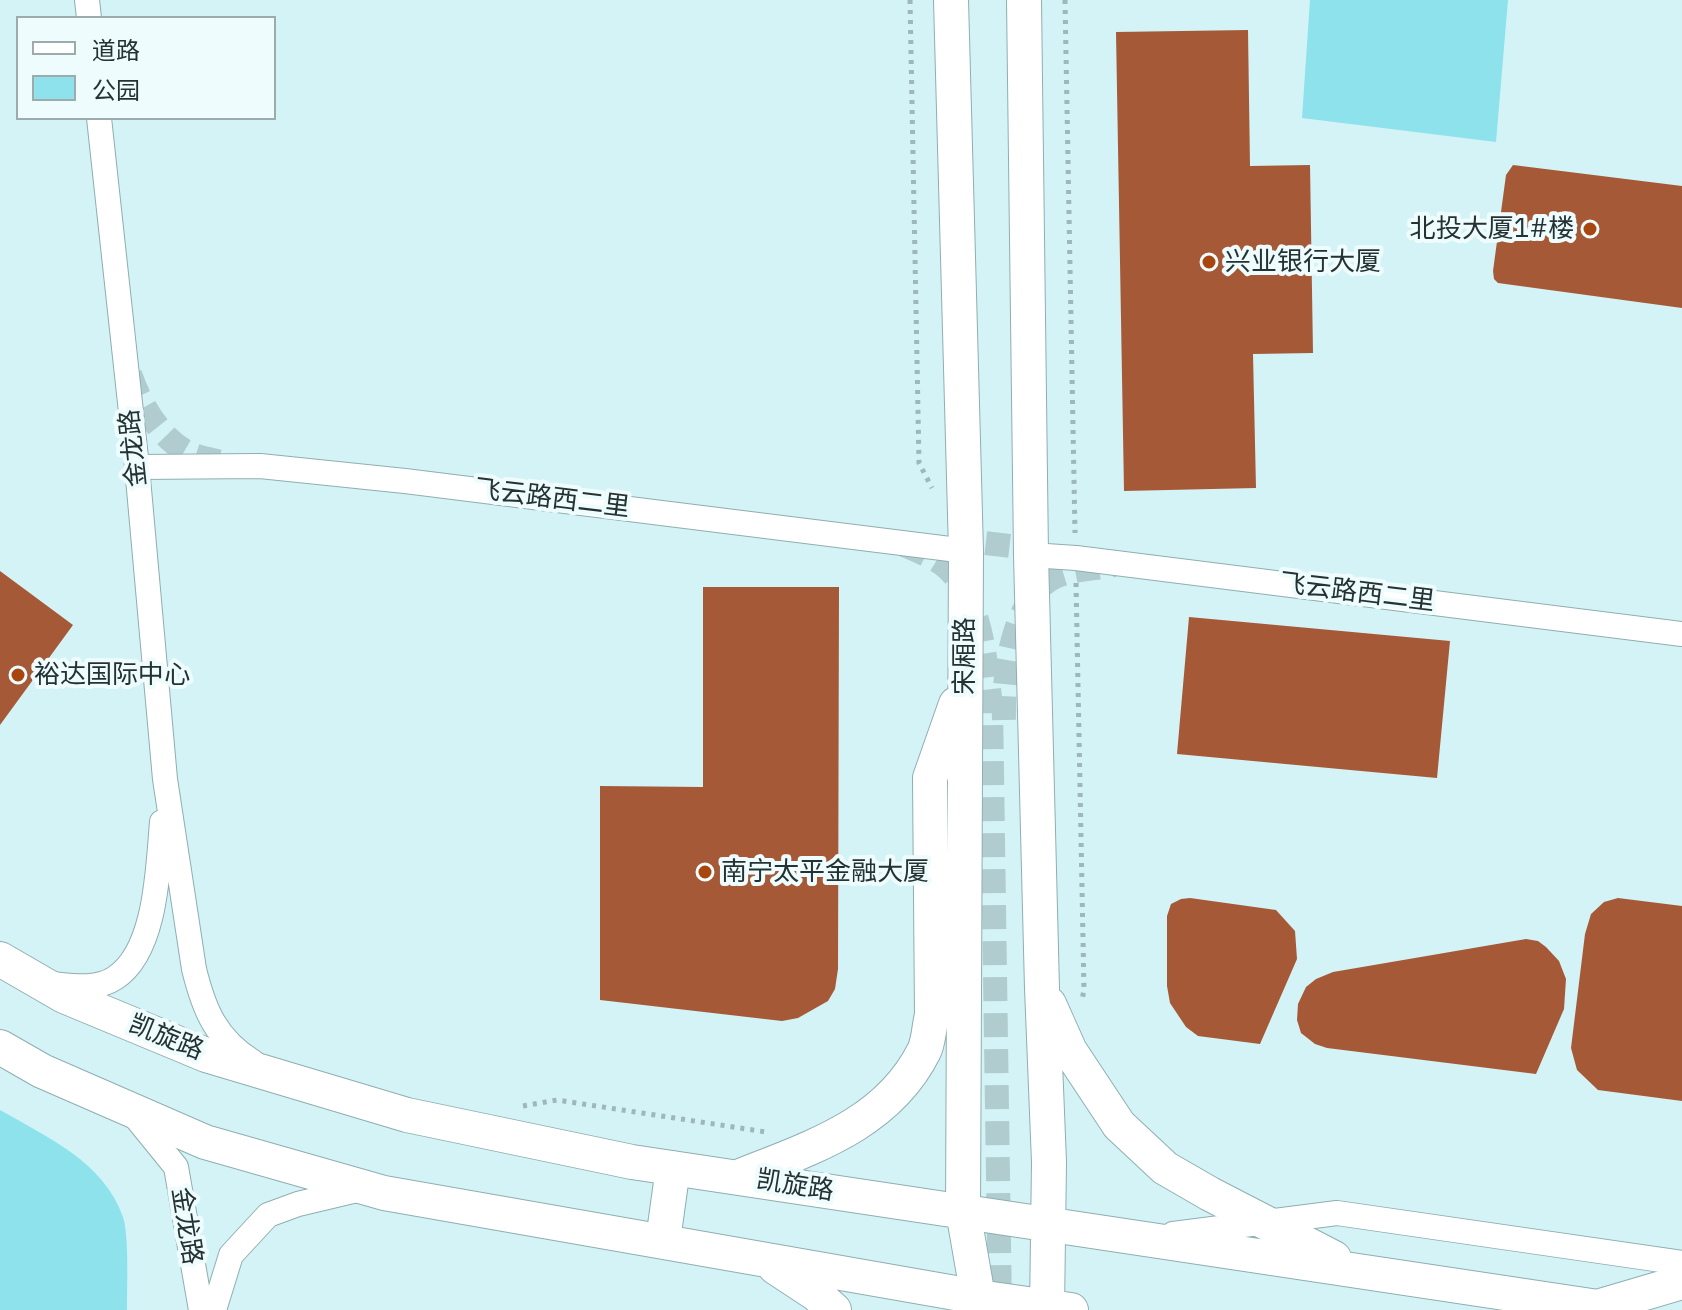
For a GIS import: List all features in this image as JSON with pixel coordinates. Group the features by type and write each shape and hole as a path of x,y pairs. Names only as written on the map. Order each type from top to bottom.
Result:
{"main road":[{"name":"宋厢路","path":"951,0 966,551 963,1211 978,1303"},
{"path":"0,1047 42,1071 205,1142 368,1188 761,1258 978,1303 1055,1309 1047,1224 1049,1162 1031,555 1024,0"},
{"path":"737,1177 826,1141 890,1101 925,1050 932,1015 930,778 965,677"},
{"name":"凯旋路","path":"0,959 64,996 206,1055 407,1115 673,1168 1608,1308"},
{"path":"1042,988 1070,1051 1119,1125 1165,1168 1360,1271"},
{"path":"663,1240 673,1168"},
{"path":"761,1258 816,1294 834,1310"},
{"path":"1608,1308 1682,1282"}],"street":[{"name":"金龙路","path":"99,120 137,467 165,779 201,994 215,1026 232,1049 275,1076"},
{"name":"飞云路西二里","path":"137,467 260,466 405,481 966,551"},
{"name":"飞云路西二里","path":"1031,555 1682,634"},
{"name":"金龙路","path":"42,983 93,986 115,978 132,960 145,934 156,896 165,779"},
{"name":"金龙路","path":"129,1109 176,1167 201,1310"},
{"name":"金龙路","path":"214,1310 231,1255 268,1215 298,1204 368,1188"},
{"path":"1146,1238 1337,1213 1682,1263"}],"path":[{"path":"910,0 919,463 939,501"},
{"path":"514,1108 557,1100 826,1141"}],"green space":[{"path":"1310,0 1508,0 1496,142 1302,118"},
{"path":"0,1110 72,1153 102,1181 114,1198 123,1217 126,1236 127,1310 0,1310"}],"building":[{"path":"1248,30 1250,166 1310,165 1313,353 1253,354 1256,488 1124,491 1116,32"},
{"name":"北投大厦1#楼","path":"1513,165 1682,186 1682,308 1498,283 1493,271 1506,175"},
{"name":"裕达国际中心","path":"0,571 73,625 0,725"},
{"path":"703,587 839,587 838,969 835,989 828,1001 798,1018 782,1021 600,1000 600,786 703,787"},
{"path":"1189,617 1450,641 1437,778 1177,754"},
{"path":"1190,898 1276,910 1295,931 1297,959 1260,1044 1198,1036 1186,1027 1170,1003 1167,986 1167,916 1171,904"},
{"path":"1618,898 1682,906 1682,1101 1598,1090 1577,1070 1571,1048 1585,934 1591,914 1604,902"},
{"path":"1526,939 1538,941 1546,947 1559,961 1566,979 1564,1009 1536,1074 1327,1048 1315,1044 1301,1033 1297,1020 1298,1004 1306,987 1316,979 1333,972"}],"tunnel":[{"path":"130,374 145,408 169,439 189,453 226,463"},
{"path":"950,539 1045,550"},
{"path":"904,545 939,562 960,583 975,615 987,670 991,705 1000,1310"},
{"path":"1004,720 1008,662 1012,642 1027,604 1053,578 1114,565"}],"place":[{"name":"北投大厦1#楼","path":"1590,229"},
{"name":"兴业银行大厦","path":"1209,262"},
{"name":"裕达国际中心","path":"18,675"},
{"name":"南宁太平金融大厦","path":"705,872"}]}
